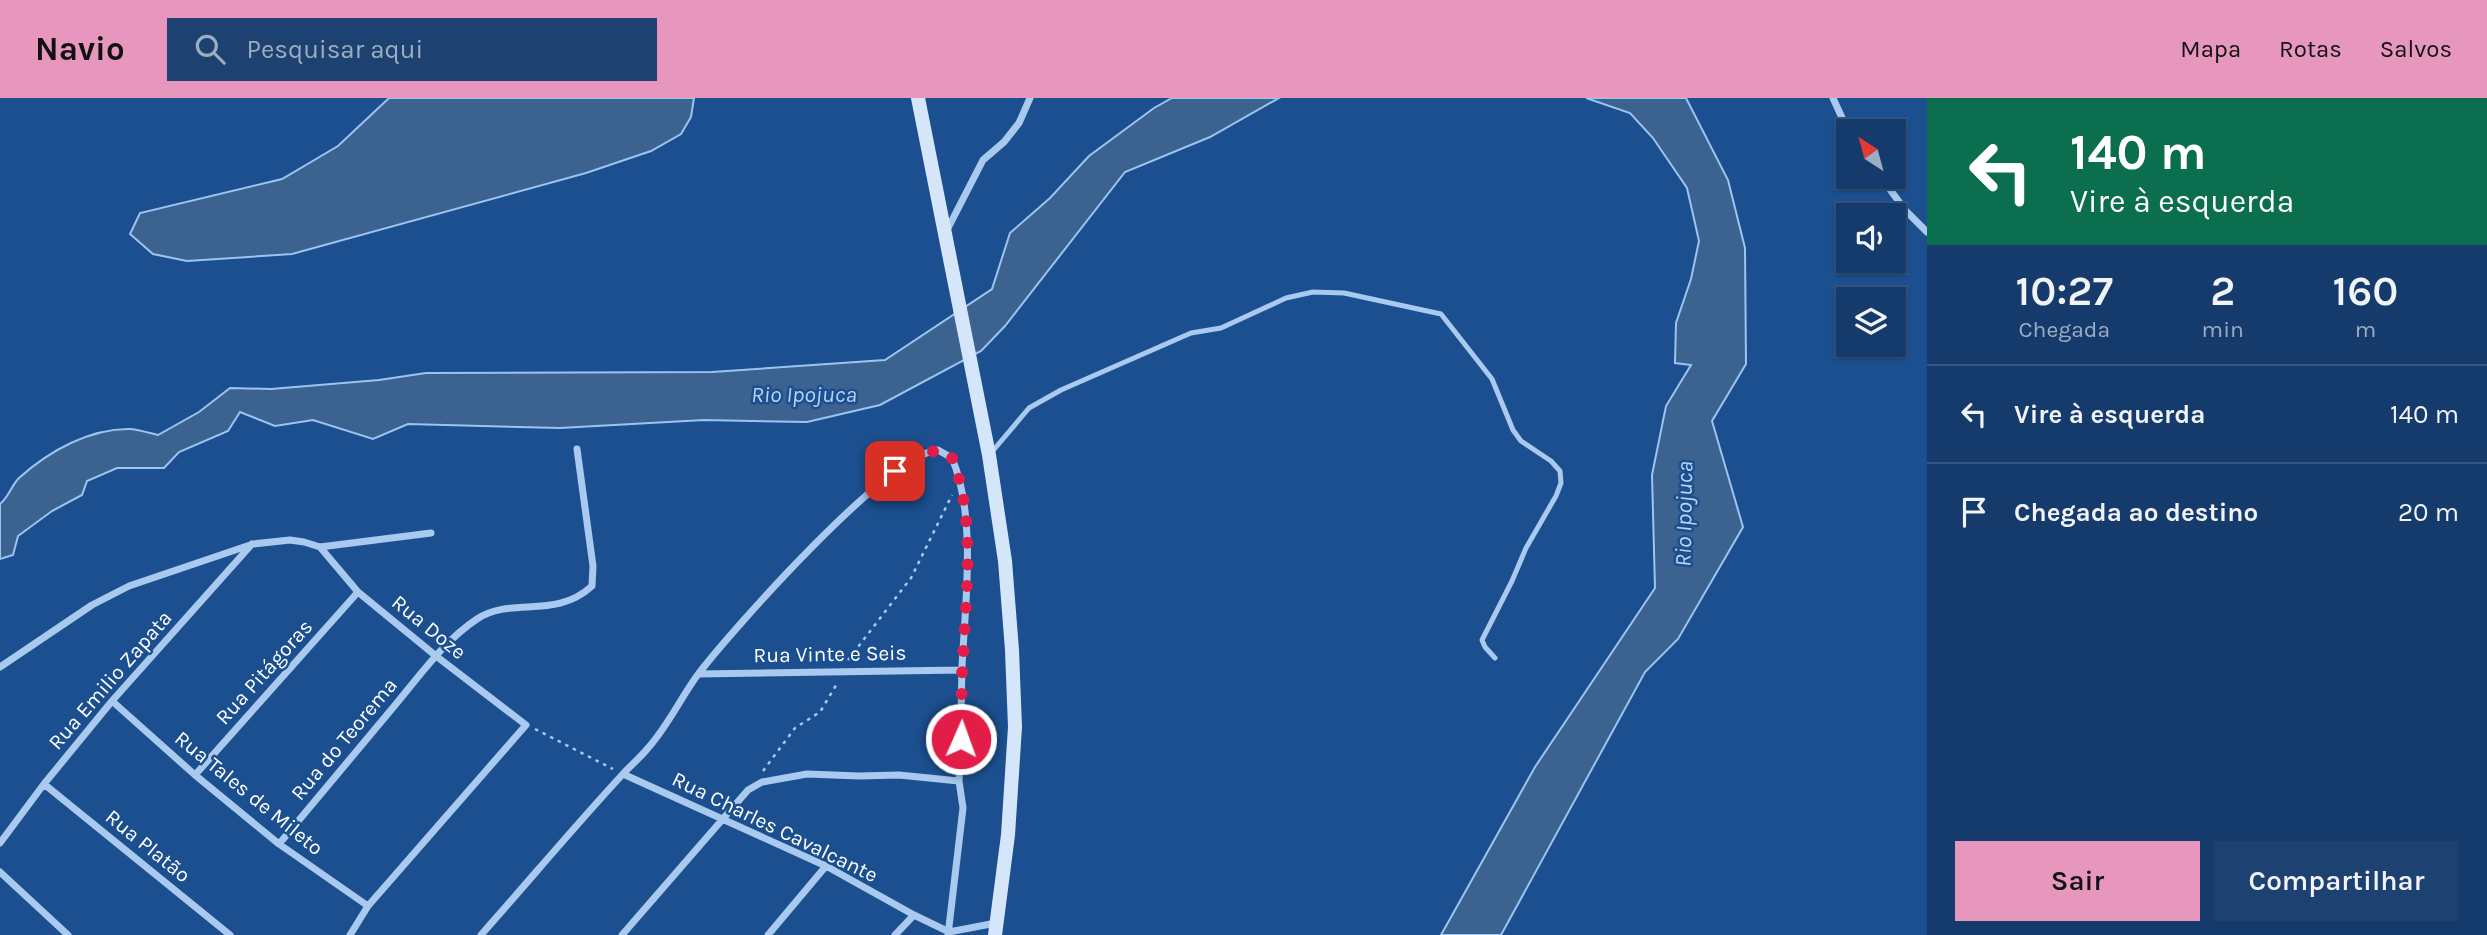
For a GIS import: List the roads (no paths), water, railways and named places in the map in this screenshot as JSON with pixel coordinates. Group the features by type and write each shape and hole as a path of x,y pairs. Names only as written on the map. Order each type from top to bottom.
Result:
{"main road":[{"path":"918,98 988,451 1005,562 1012,650 1014,727 1008,835 996,929"}],"street":[{"path":"945,243 983,160 1004,142 1019,123 1030,98"},
{"path":"1833,98 1843,119"},
{"path":"1890,189 1905,210 1927,232"},
{"name":"Rua do Teorema","path":"279,844 436,656 471,624 488,613 504,609 556,605 583,594 593,586 593,566 577,449"},
{"path":"481,935 649,748 699,674 788,572 839,520 895,471 920,455 938,450 952,458 960,482 966,529 967,579 959,781 962,808 949,934 996,929"},
{"path":"1,666 92,605 129,586 253,544 290,540 320,547 431,533"},
{"name":"Rua Emilio Zapata","path":"0,843 112,701 253,544"},
{"name":"Rua Doze","path":"320,547 358,592 526,725 368,906"},
{"name":"Rua Pitágoras","path":"195,775 358,592"},
{"name":"Rua Vinte e Seis","path":"699,674 962,670"},
{"name":"Rua Tales de Mileto","path":"112,701 195,775 279,844 368,906"},
{"name":"Rua Charles Cavalcante","path":"623,774 826,866 949,934"},
{"path":"622,935 748,790 762,782 785,776 899,775 959,781"},
{"name":"Rua Platão","path":"44,784 230,935"},
{"path":"768,935 826,866"},
{"path":"0,872 68,935"},
{"path":"350,935 368,906"},
{"path":"895,935 914,915"}],"lane":[{"path":"988,451 1029,408 1061,390 1191,333 1221,328 1286,298 1313,292 1344,293 1441,314 1492,379 1513,430 1521,441 1551,461 1560,471 1561,483 1556,496 1526,548 1482,640 1495,658"}],"water":[{"path":"389,98 694,98 691,117 681,134 651,151 586,173 292,254 187,261 153,254 130,234 140,213 282,179 338,146"},
{"name":"Rio Ipojuca","path":"1172,98 1279,98 1210,137 1125,172 1005,326 981,351 880,405 807,422 704,420 560,428 408,424 373,439 313,420 275,426 240,412 228,431 179,452 164,468 117,468 87,481 82,495 52,511 18,536 13,555 0,559 0,504 16,481 43,459 71,443 100,432 131,429 158,435 199,412 230,388 271,389 379,380 426,373 712,372 885,360 992,289 1010,233 1050,198 1089,156 1154,108"},
{"name":"Rio Ipojuca","path":"1586,98 1686,98 1728,180 1745,248 1746,364 1712,421 1743,527 1678,639 1645,672 1501,935 1441,935 1535,767 1655,588 1652,475 1666,406 1691,365 1675,363 1676,323 1691,279 1699,241 1687,188 1653,138 1630,113"}]}
